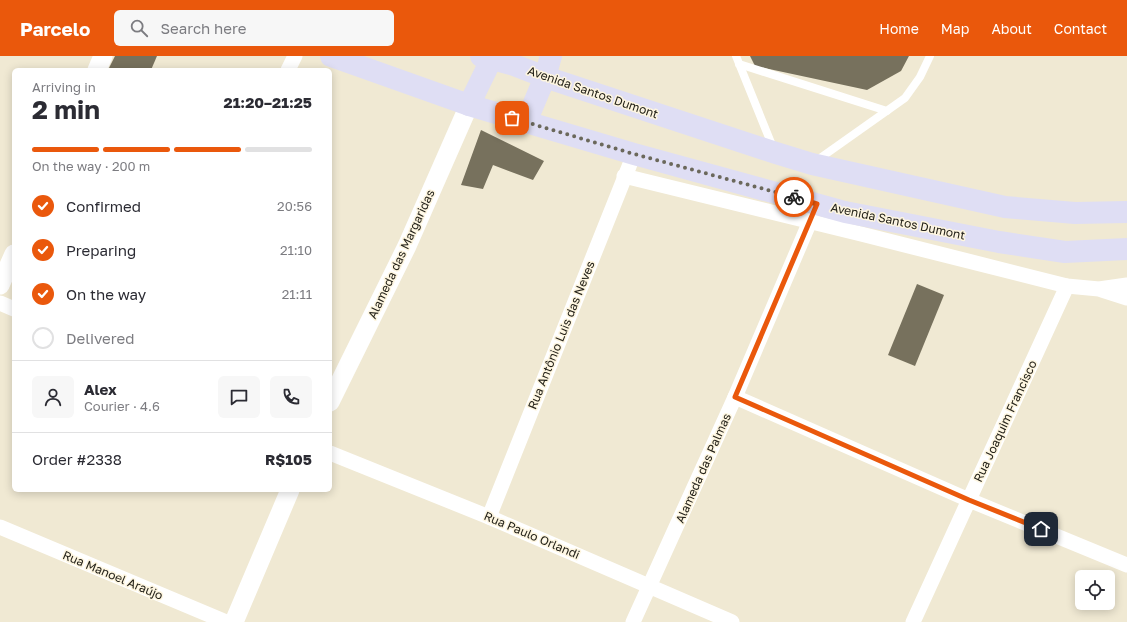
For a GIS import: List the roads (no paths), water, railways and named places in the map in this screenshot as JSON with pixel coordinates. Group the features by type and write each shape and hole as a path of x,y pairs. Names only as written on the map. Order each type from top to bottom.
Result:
{"main road":[{"name":"Avenida Santos Dumont","path":"331,56 469,105 634,154 814,212 845,212 999,242 1065,252 1127,249"},
{"path":"526,122 545,77 551,56"},
{"name":"Avenida Santos Dumont","path":"489,57 545,77 812,164 1005,207 1075,213 1127,212"},
{"path":"469,105 489,57"}],"street":[{"path":"98,68 103,56"},
{"path":"289,68 295,56"},
{"name":"Alameda das Margaridas","path":"332,398 407,246 469,105"},
{"name":"Rua Antônio Luis das Neves","path":"488,517 634,154"},
{"name":"Avenida Santos Dumont","path":"624,176 814,212 1067,286 1100,289 1127,285"},
{"name":"Alameda das Palmas","path":"634,622 735,397 814,212"},
{"path":"0,285 12,258"},
{"name":"Rua Joaquim Francisco","path":"913,622 1067,286"},
{"path":"1100,289 1127,298"},
{"path":"0,303 12,308"},
{"path":"735,397 969,500 1127,565"},
{"name":"Rua Paulo Orlandi","path":"332,454 488,517 732,622"},
{"path":"234,622 289,492"},
{"name":"Rua Manoel Araújo","path":"0,527 226,622"}],"lane":[{"path":"736,56 776,153"},
{"path":"812,164 905,98 920,77 930,56"},
{"path":"739,64 887,111"}]}
